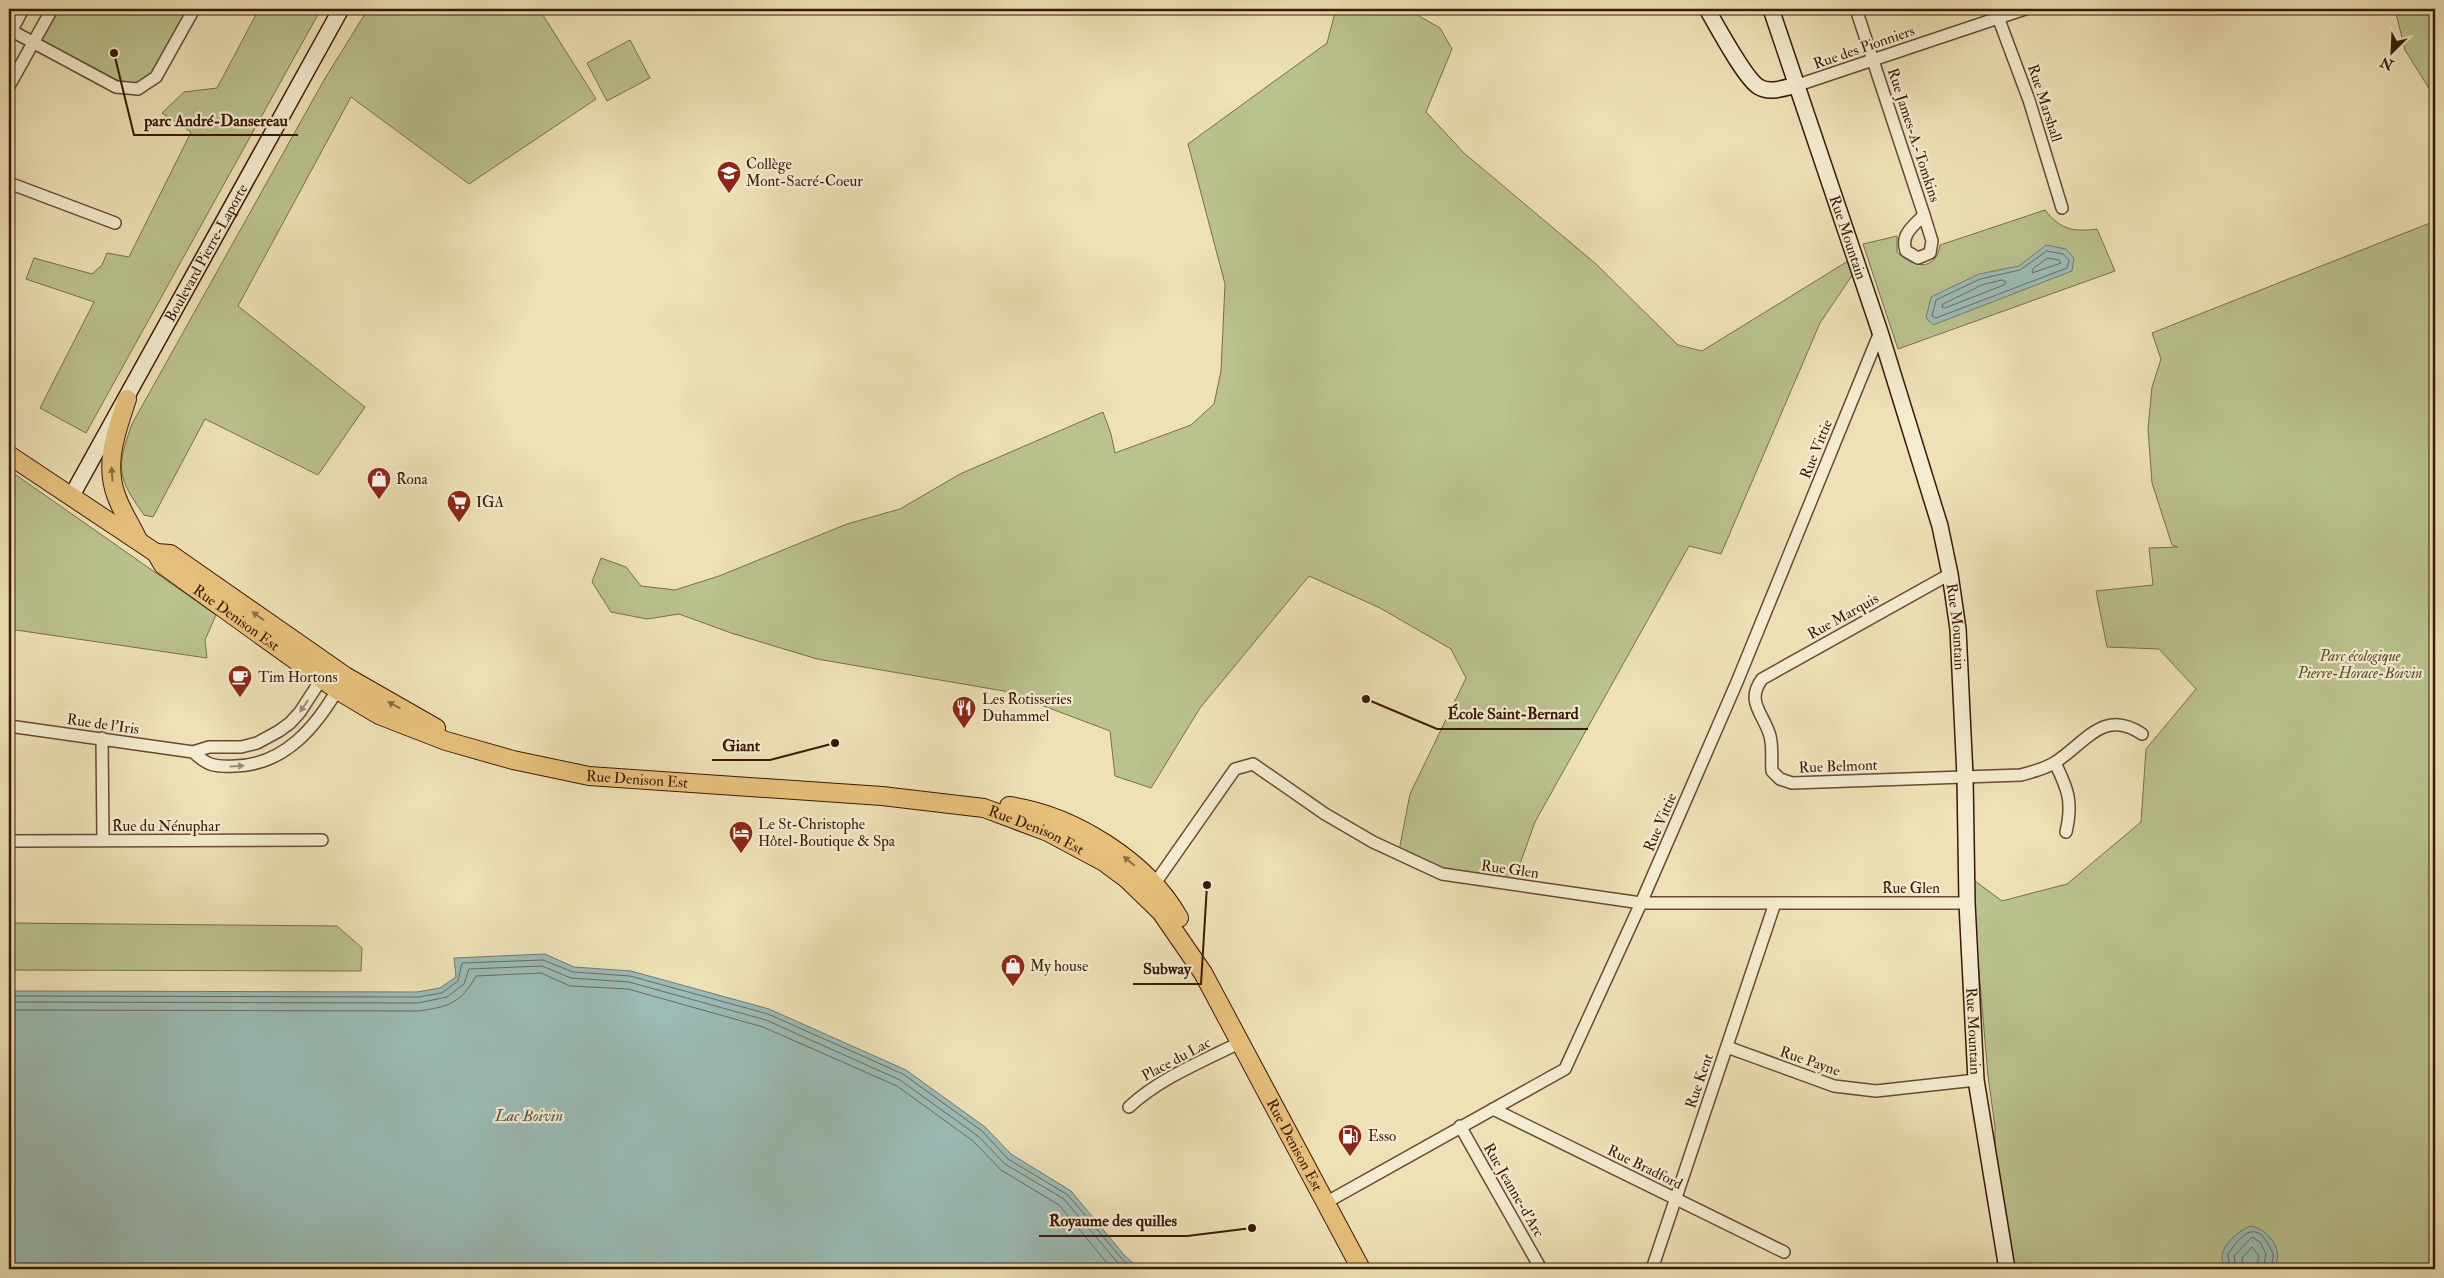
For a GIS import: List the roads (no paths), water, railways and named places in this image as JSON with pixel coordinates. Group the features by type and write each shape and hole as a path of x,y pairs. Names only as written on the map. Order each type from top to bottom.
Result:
{"main road":[{"path":"127,399 113,441 111,469 116,496 139,541"},
{"name":"Rue Denison Est","path":"9,455 156,553 170,554 334,678 484,750 513,760 589,776 882,796 984,808 1015,807 1049,817 1081,831 1118,852 1150,890 1178,916 1203,973 1327,1202 1361,1269"}],"street":[{"path":"24,9 10,33 34,42 116,87 138,89 156,77 194,9"},
{"path":"9,86 52,9"},
{"name":"Boulevard Pierre-Laporte","path":"71,496 127,399 341,9"},
{"path":"1707,9 1749,76 1760,87 1773,90 1798,85"},
{"name":"Rue Mountain","path":"1771,9 1880,332 1940,526 1950,574 1958,629 1965,776 1967,903 1976,1080 2007,1269"},
{"name":"Rue James-A.-Tomkins","path":"1856,9 1924,215"},
{"name":"Rue des Pionniers","path":"1798,85 1997,13 2025,9"},
{"name":"Rue Marshall","path":"1997,13 2029,100 2062,208"},
{"path":"9,183 115,223"},
{"name":"Rue Vittie","path":"1327,1202 1565,1069 1641,903 1737,682 1880,332"},
{"name":"Rue Marquis","path":"1755,688 1762,679 1950,574"},
{"name":"Rue de l'Iris","path":"9,726 193,752 209,747 241,747 257,743 290,723 334,678"},
{"name":"Rue de l'Iris","path":"193,752 208,764 223,766 254,764 284,752 301,738 315,722 334,678"},
{"name":"Rue Belmont","path":"1755,688 1755,702 1770,737 1772,771 1780,779 1792,783 2021,775 2055,763"},
{"path":"290,723 301,738"},
{"path":"2066,832 2070,804 2067,789 2055,763 2092,732 2103,726 2128,726 2142,734"},
{"path":"102,738 103,841"},
{"name":"Rue Glen","path":"1150,890 1235,769 1253,764 1325,814 1365,838 1442,874 1641,903 1967,903"},
{"name":"Rue du Nénuphar","path":"9,841 322,840"},
{"name":"Rue Kent","path":"1652,1269 1775,903"},
{"name":"Place du Lac","path":"1129,1107 1143,1094 1161,1082 1241,1042"},
{"name":"Rue Payne","path":"1727,1047 1834,1086 1876,1091 1976,1080"},
{"name":"Rue Bradford","path":"1493,1109 1784,1252"},
{"name":"Rue Jeanne-d'Arc","path":"1460,1126 1541,1269"}],"water":[{"path":"2046,245 2066,249 2074,258 2072,271 1933,325 1926,318 1931,297 1979,274 2019,266"},
{"name":"Lac Boivin","path":"545,954 574,967 631,971 769,1009 906,1070 985,1127 1011,1154 1071,1191 1125,1256 1140,1269 9,1269 9,991 417,992 440,988 456,977 454,958"},
{"path":"2251,1226 2264,1232 2274,1242 2278,1256 2273,1269 2225,1269 2222,1258 2228,1243 2242,1230"}],"place":[{"name":"parc André-Dansereau","path":"114,53"},
{"name":"Collège Mont-Sacré-Coeur","path":"729,194"},
{"name":"Rona","path":"379,500"},
{"name":"IGA","path":"459,523"},
{"name":"Tim Hortons","path":"240,698"},
{"name":"École Saint-Bernard","path":"1366,699"},
{"name":"Les Rotisseries Duhammel","path":"964,729"},
{"name":"Giant","path":"835,743"},
{"name":"Le St-Christophe Hôtel-Boutique & Spa","path":"741,854"},
{"name":"Subway","path":"1207,885"},
{"name":"My house","path":"1013,987"},
{"name":"Esso","path":"1350,1157"},
{"name":"Royaume des quilles","path":"1252,1228"}],"park label":[{"name":"Parc écologique Pierre-Horace-Boivin","path":"2360,664"}]}
